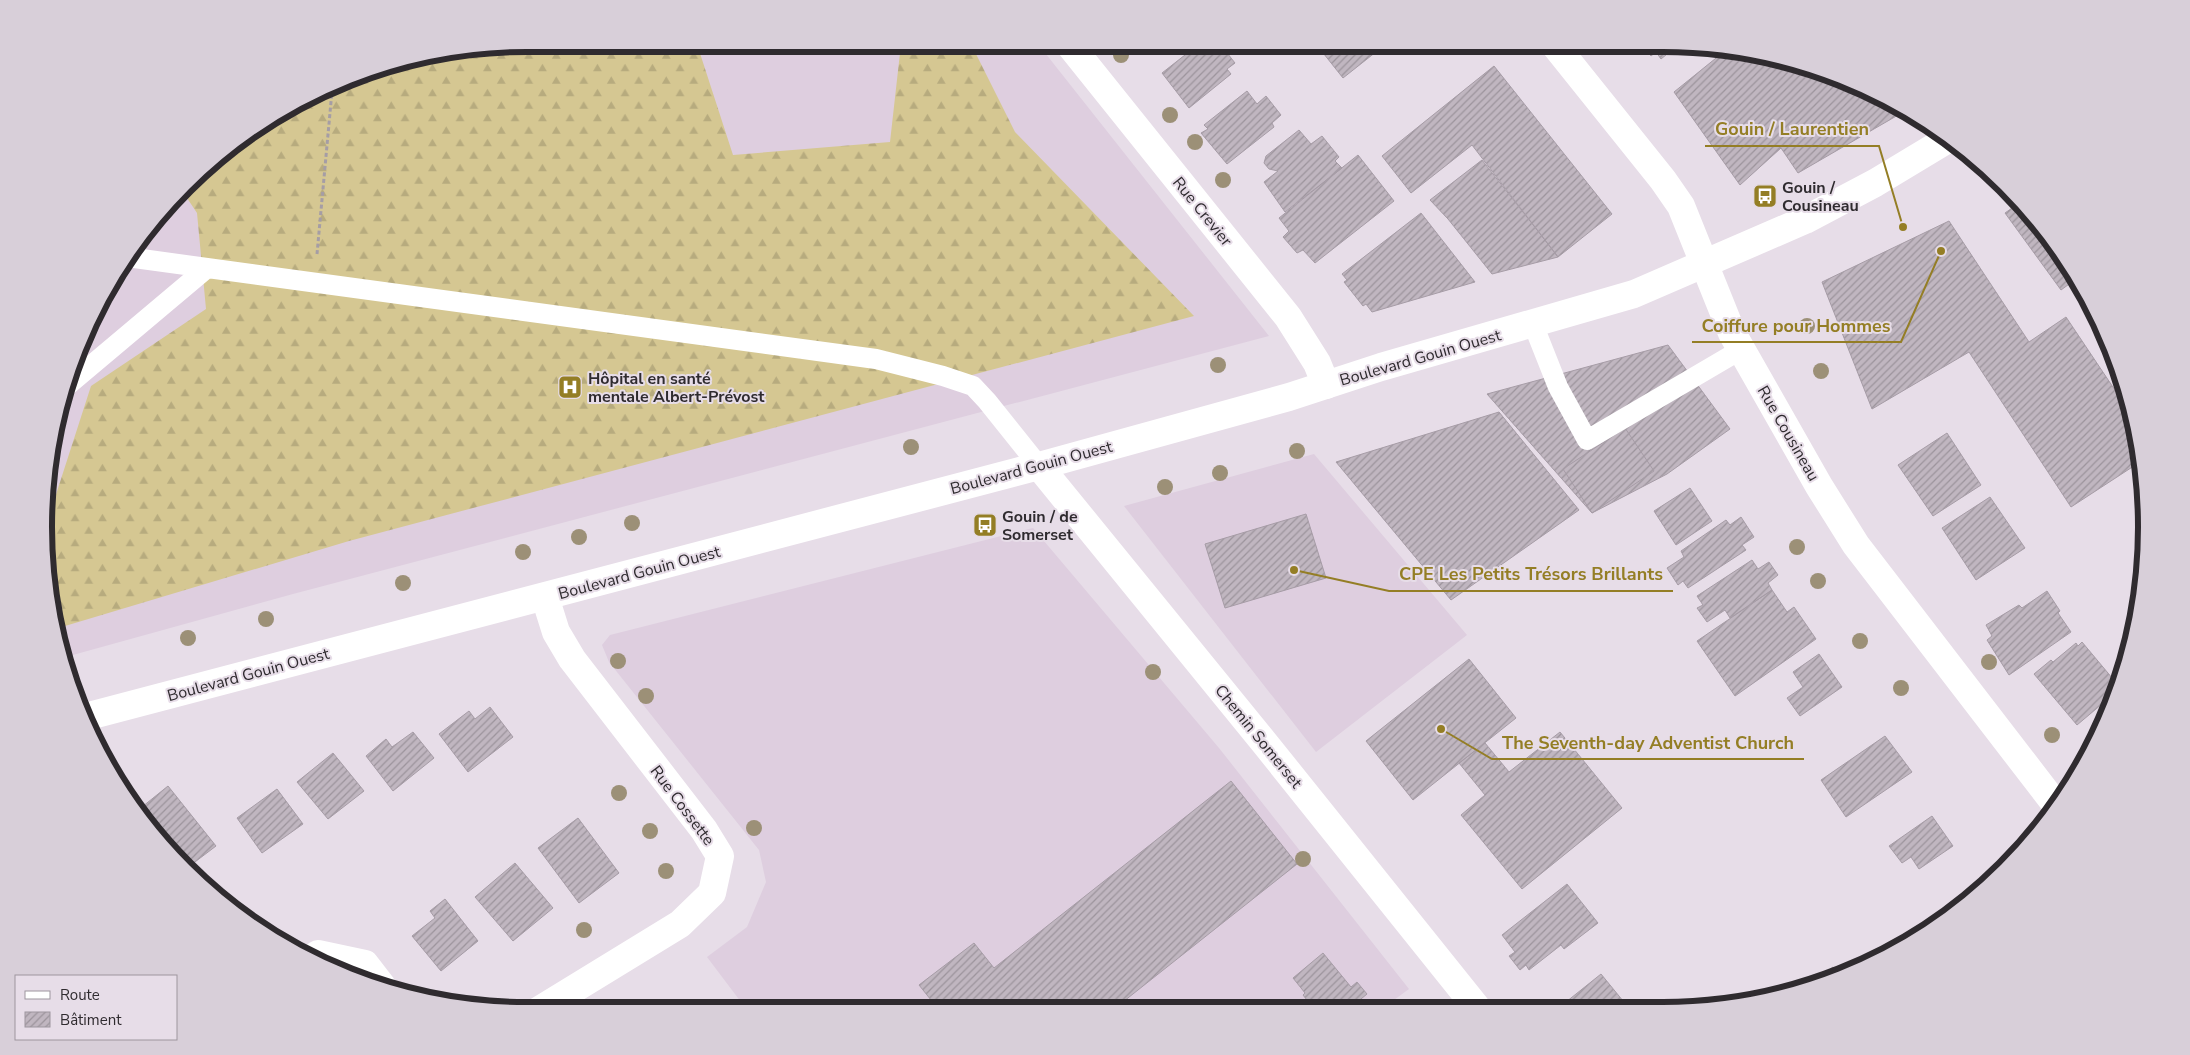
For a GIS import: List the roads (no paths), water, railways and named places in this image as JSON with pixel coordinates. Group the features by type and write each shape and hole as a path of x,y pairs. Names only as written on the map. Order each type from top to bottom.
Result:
{"street":[{"name":"Rue Crevier","path":"1075,52 1288,317 1317,362 1326,385"},
{"name":"Rue Cousineau","path":"1560,52 1672,191 1681,206 1732,333 1819,486 1856,545 2051,799"},
{"name":"Boulevard Gouin Ouest","path":"92,715 1039,466 1279,400 1634,294 1769,236 1842,200 1941,143"},
{"name":"Chemin Somerset","path":"1039,466 1472,1002"},
{"name":"Rue Cossette","path":"544,597 556,632 572,659 704,830 720,856 712,893 680,924 553,1002"},
{"path":"318,954 365,964 375,977"}],"lane":[{"path":"137,258 876,359 943,376 972,386 987,401 1039,466"},
{"path":"81,367 207,268"},
{"path":"1534,324 1558,387 1587,440 1742,349"}],"place":[{"name":"Gouin / Cousineau","path":"1765,196"},
{"name":"Gouin / Laurentien","path":"1903,227"},
{"name":"Coiffure pour Hommes","path":"1941,251"},
{"name":"Hôpital en santé mentale Albert-Prévost","path":"570,387"},
{"name":"Gouin / de Somerset","path":"985,525"},
{"name":"CPE Les Petits Trésors Brillants","path":"1294,570"},
{"name":"The Seventh-day Adventist Church","path":"1441,729"}]}
